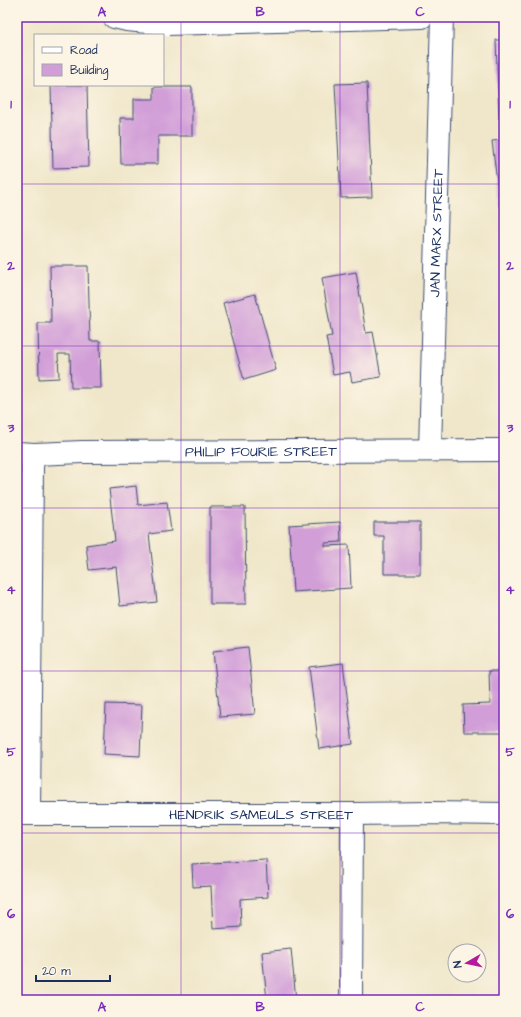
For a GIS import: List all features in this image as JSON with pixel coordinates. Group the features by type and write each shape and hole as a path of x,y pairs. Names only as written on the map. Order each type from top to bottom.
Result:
{"street":[{"path":"114,17 127,20 167,24 422,17"},
{"name":"JAN MARX STREET","path":"430,450 442,17"},
{"name":"PHILIP FOURIE STREET","path":"26,454 90,452 504,450"},
{"path":"23,814 32,466 26,454"},
{"name":"HENDRIK SAMEULS STREET","path":"23,814 504,814"},
{"path":"351,1000 352,814"}],"building":[{"path":"497,17 504,17 504,20 497,20"},
{"path":"496,40 504,40 504,118 499,119"},
{"path":"367,83 372,197 341,198 335,84"},
{"path":"51,86 87,86 89,167 53,168"},
{"path":"154,87 192,87 192,136 158,136 158,164 121,164 120,118 134,118 134,99 154,99"},
{"path":"504,140 504,206 500,207 492,141"},
{"path":"50,266 88,266 90,341 100,341 101,388 71,388 70,354 58,354 59,378 39,379 38,323 51,323"},
{"path":"356,272 366,333 373,332 381,377 352,382 350,372 333,375 326,337 332,336 322,278"},
{"path":"255,294 276,370 244,380 223,303"},
{"path":"136,486 138,505 167,502 171,531 149,534 157,602 120,606 116,567 89,570 86,545 115,541 109,489"},
{"path":"210,507 245,507 246,604 210,604"},
{"path":"340,522 341,542 325,543 325,546 349,545 351,588 293,592 289,525"},
{"path":"374,522 420,522 420,574 384,574 384,536 374,536"},
{"path":"248,647 255,714 220,717 213,651"},
{"path":"343,663 353,744 319,749 309,667"},
{"path":"489,671 504,671 504,732 464,732 463,705 490,704"},
{"path":"106,704 142,705 140,756 104,754"},
{"path":"266,860 268,897 240,899 241,927 213,929 211,886 193,887 192,864"},
{"path":"291,949 296,1000 267,1000 262,952"}]}
